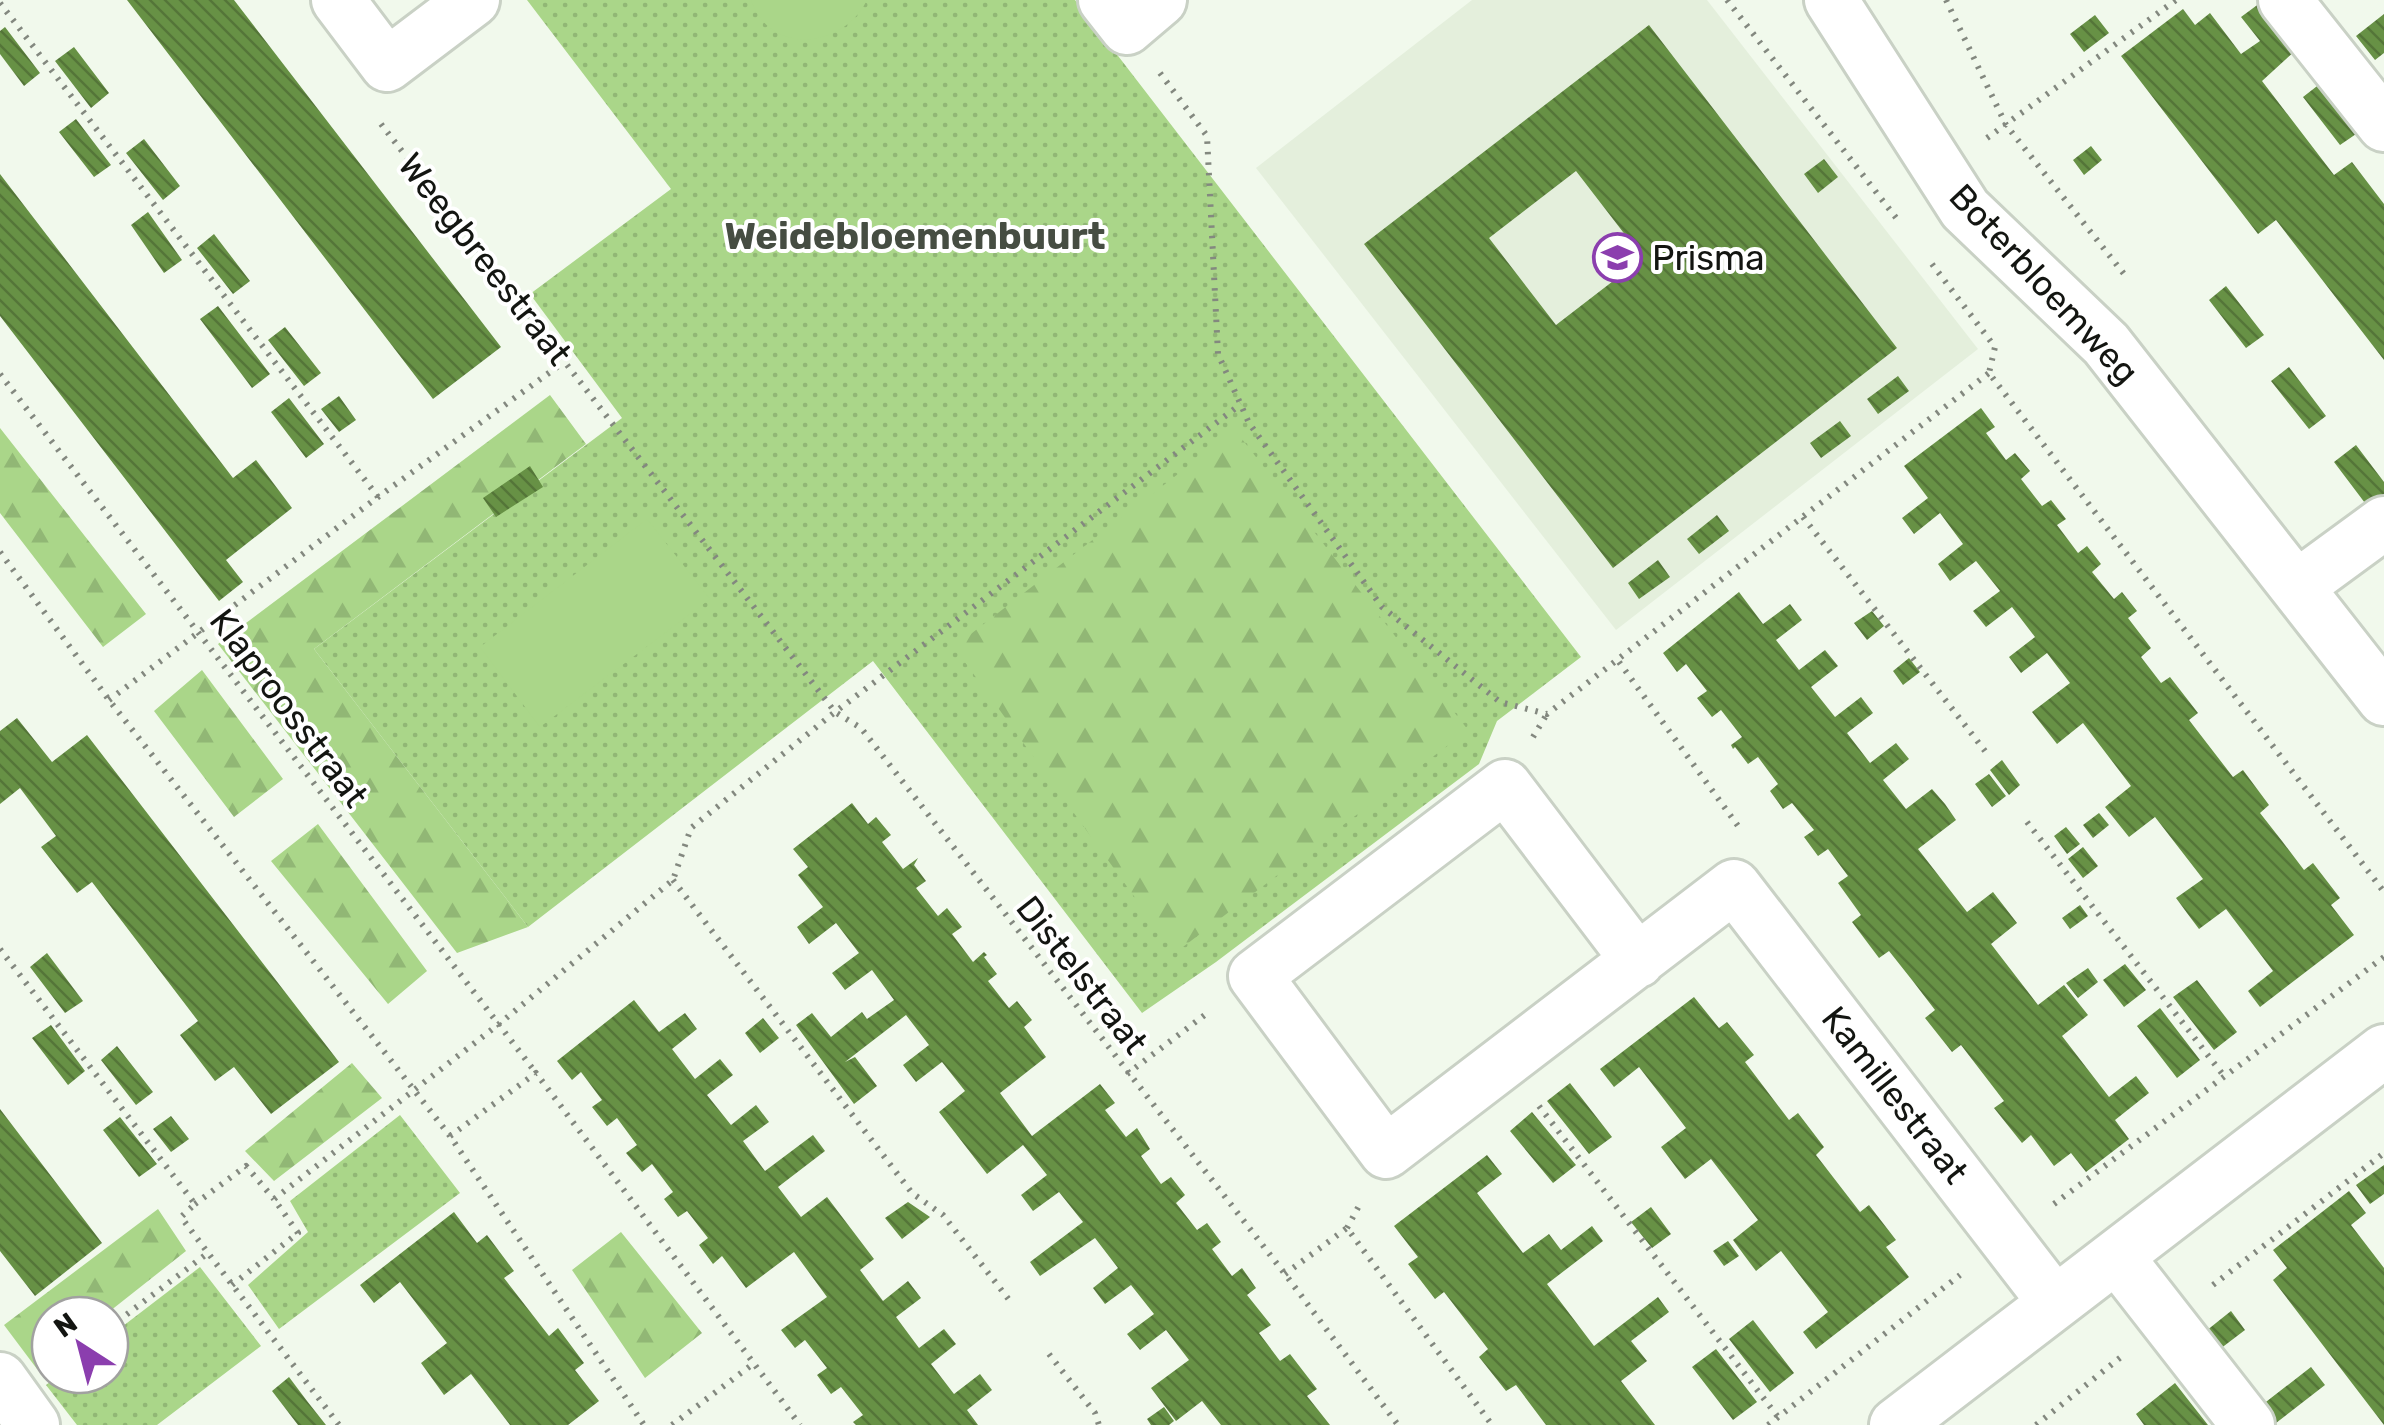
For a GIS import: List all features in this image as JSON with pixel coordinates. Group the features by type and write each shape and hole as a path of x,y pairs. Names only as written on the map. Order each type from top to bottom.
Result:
{"street":[{"path":"338,0 386,65 473,0"},
{"name":"Boterbloemweg","path":"1831,0 1964,209 2106,344 2384,699"},
{"path":"2286,0 2384,125"},
{"path":"2298,586 2384,523"},
{"path":"1638,961 1505,786 1255,976 1386,1152 1638,961 1734,886"},
{"name":"Kamillestraat","path":"1734,886 2055,1304"},
{"path":"1896,1425 2384,1051"},
{"path":"2117,1257 2248,1425"},
{"path":"0,1379 33,1425"}],"path":[{"path":"1727,0 1898,220"},
{"path":"1940,170 2176,0"},
{"path":"0,3 378,497"},
{"path":"1131,9 1207,136 1218,354 1250,423 1382,607 1500,702 1547,714 1989,374 1996,347 1922,252"},
{"name":"Weegbreestraat","path":"386,65 372,112 835,712"},
{"path":"110,700 564,362"},
{"name":"Klaproosstraat","path":"0,374 500,1024 800,1425"},
{"path":"1989,374 2384,892"},
{"path":"274,1199 500,1024 673,880 691,828 835,712 1242,404"},
{"path":"1803,517 1986,752"},
{"path":"0,552 110,700 450,1136 644,1425"},
{"path":"1618,662 1742,827 1734,886"},
{"name":"Distelstraat","path":"835,712 861,728 1398,1425"},
{"path":"2026,822 2224,1076"},
{"path":"673,880 912,1193 943,1215 1010,1301"},
{"path":"0,950 195,1204"},
{"path":"1768,1425 2006,1240 2384,957"},
{"path":"1127,1074 1255,976"},
{"path":"1505,1062 1778,1418"},
{"path":"450,1136 536,1073"},
{"path":"232,1286 298,1233 246,1166 180,1217 232,1286 339,1425"},
{"path":"1285,1274 1347,1228 1492,1425"},
{"path":"130,1313 208,1253"},
{"path":"1050,1354 1099,1425"},
{"path":"672,1425 753,1364"}],"shaded area":[{"name":"Prisma","path":"1472,0 1707,0 1978,349 1616,630 1256,168"}],"green space":[{"path":"527,0 1075,0 1581,657 1497,721 1479,764 1142,1013 873,661 528,927 314,649 622,418 530,294 671,189"},
{"path":"751,0 867,0 842,28 808,39 790,38 774,31 760,18"},
{"path":"550,395 586,444 314,649 528,927 457,953 218,644"},
{"path":"0,428 146,614 103,647 0,513"},
{"path":"1235,430 1468,730 1175,953 954,647"},
{"path":"647,519 710,599 540,727 480,647"},
{"path":"202,670 283,779 234,817 154,711"},
{"path":"318,824 427,971 388,1004 271,861"},
{"path":"352,1063 382,1098 274,1181 245,1151"},
{"path":"400,1115 460,1193 279,1329 248,1285 308,1232 290,1201"},
{"path":"158,1209 186,1251 130,1295 44,1295"},
{"path":"621,1232 702,1333 645,1378 572,1270"},
{"path":"200,1267 261,1346 157,1425 77,1425 54,1395 130,1395 130,1321"},
{"path":"30,1305 30,1360 4,1325"}],"building":[{"path":"127,0 234,0 501,347 433,399"},
{"path":"2260,3 2296,50 2262,81 2334,175 2352,162 2384,204 2384,360 2276,220 2258,234 2121,56 2183,9 2195,25 2210,13 2241,54 2260,41 2241,17"},
{"path":"2384,14 2384,53 2375,60 2356,36"},
{"path":"2095,15 2109,33 2084,52 2070,34"},
{"path":"1649,25 1897,348 1613,568 1364,244","holes":["1576,171 1643,258 1556,325 1489,238"]},
{"path":"5,27 40,73 24,86 0,54 0,31"},
{"path":"74,47 109,93 91,108 55,61"},
{"path":"2321,83 2359,132 2340,145 2303,97"},
{"path":"76,119 111,165 94,177 59,132"},
{"path":"144,139 180,186 163,200 126,153"},
{"path":"2091,146 2102,160 2084,175 2073,160"},
{"path":"1824,159 1838,177 1818,193 1804,174"},
{"path":"0,174 233,478 256,460 292,508 226,560 243,582 219,601 0,316"},
{"path":"148,212 182,260 164,273 131,225"},
{"path":"214,234 250,281 233,294 197,248"},
{"path":"2226,286 2264,335 2246,348 2209,300"},
{"path":"218,306 270,374 252,388 200,319"},
{"path":"285,327 321,373 304,386 268,340"},
{"path":"2289,367 2326,416 2309,429 2271,381"},
{"path":"1898,376 1909,391 1878,414 1867,399"},
{"path":"339,396 356,420 339,432 321,409"},
{"path":"289,398 324,444 306,458 271,412"},
{"path":"1981,408 1995,427 1986,433 2006,460 2015,453 2030,471 2021,479 2042,506 2051,500 2066,519 2057,525 2078,553 2087,546 2101,564 2092,572 2114,599 2122,592 2137,611 2128,618 2151,648 2141,657 2161,683 2170,677 2198,713 2189,720 2233,777 2243,770 2269,805 2260,813 2304,870 2313,863 2340,898 2331,905 2354,935 2260,1007 2248,991 2273,971 2226,909 2199,929 2176,898 2203,879 2155,817 2129,837 2105,807 2131,786 2083,723 2057,744 2032,712 2070,683 2047,653 2021,673 2009,657 2035,637 2012,607 1986,627 1973,611 2000,591 1976,561 1950,581 1938,564 1963,544 1940,513 1914,534 1902,518 1928,498 1904,466"},
{"path":"1840,421 1851,436 1821,458 1810,443"},
{"path":"2356,445 2384,482 2384,495 2368,507 2334,462"},
{"path":"530,466 543,487 496,517 483,498"},
{"path":"1717,515 1729,531 1699,554 1687,539"},
{"path":"1658,560 1670,577 1639,599 1628,583"},
{"path":"1739,592 1763,624 1790,604 1802,620 1776,640 1799,670 1825,650 1838,666 1811,687 1835,717 1861,697 1873,713 1847,733 1870,763 1896,743 1909,759 1883,780 1906,809 1932,789 1945,804 1956,820 1918,849 1967,912 1993,892 2017,923 1991,944 2038,1005 2064,985 2088,1015 2062,1036 2109,1097 2136,1076 2149,1093 2115,1120 2129,1139 2086,1172 2071,1153 2054,1166 2031,1135 2022,1143 1994,1108 2004,1101 1961,1045 1952,1052 1925,1018 1935,1010 1912,980 1889,951 1879,958 1852,922 1861,915 1838,883 1848,876 1828,849 1818,856 1804,837 1814,830 1792,803 1783,809 1770,791 1778,784 1758,757 1748,764 1733,749 1731,745 1742,737 1721,710 1712,717 1697,698 1707,691 1686,664 1677,672 1663,653"},
{"path":"1872,611 1884,626 1867,640 1854,623"},
{"path":"1909,658 1920,672 1903,685 1893,671"},
{"path":"17,718 52,762 87,735 339,1062 271,1114 234,1067 215,1081 180,1035 198,1021 92,882 77,893 41,847 56,836 20,788 0,804 0,731"},
{"path":"2002,760 2020,785 2009,795 1990,770"},
{"path":"1989,774 2006,796 1992,807 1975,784"},
{"path":"852,803 868,824 876,817 891,835 882,842 903,869 918,858 914,865 926,881 916,888 938,916 947,908 962,927 952,934 973,962 984,952 997,974 988,981 1009,1008 1017,1001 1032,1020 1024,1027 1046,1057 1000,1093 1032,1136 1100,1084 1115,1103 1105,1110 1126,1137 1137,1128 1150,1149 1141,1156 1161,1184 1171,1177 1185,1195 1176,1203 1197,1230 1207,1223 1221,1242 1212,1249 1232,1276 1242,1268 1256,1288 1247,1295 1271,1325 1259,1333 1280,1361 1290,1354 1317,1389 1307,1396 1330,1425 1221,1425 1202,1401 1176,1421 1151,1388 1189,1360 1166,1330 1140,1350 1127,1334 1154,1314 1131,1285 1105,1304 1093,1288 1118,1268 1095,1238 1040,1276 1030,1262 1083,1222 1059,1192 1033,1211 1021,1195 1047,1175 1023,1145 987,1174 939,1112 965,1091 942,1062 916,1082 903,1065 929,1045 906,1015 845,1062 855,1057 877,1086 854,1104 796,1025 812,1013 831,1037 862,1012 867,1019 894,1000 872,970 845,990 832,973 859,953 836,923 809,944 797,927 823,907 798,875 808,867 793,849"},
{"path":"2099,813 2109,825 2093,838 2083,825"},
{"path":"2066,827 2080,844 2067,854 2054,836"},
{"path":"2083,847 2098,866 2083,878 2068,859"},
{"path":"2080,905 2088,916 2070,929 2062,918"},
{"path":"47,953 83,1001 65,1013 30,967"},
{"path":"2125,964 2146,990 2124,1007 2103,980"},
{"path":"2088,968 2098,982 2078,998 2066,983"},
{"path":"2197,980 2237,1032 2214,1050 2173,997"},
{"path":"1694,997 1719,1028 1727,1022 1754,1055 1745,1062 1789,1120 1798,1113 1824,1147 1816,1155 1860,1212 1869,1205 1896,1240 1886,1247 1909,1277 1816,1349 1803,1332 1828,1312 1781,1251 1756,1271 1733,1240 1758,1220 1711,1159 1685,1179 1661,1147 1686,1128 1663,1098 1639,1067 1614,1087 1600,1069"},
{"path":"634,1000 659,1032 685,1013 697,1029 672,1049 695,1079 720,1059 733,1075 707,1095 731,1125 756,1105 769,1122 743,1141 765,1171 813,1135 825,1151 778,1187 801,1217 827,1197 874,1259 860,1270 883,1301 908,1281 921,1298 896,1317 919,1348 944,1329 956,1344 931,1364 954,1394 980,1374 992,1390 967,1410 978,1425 856,1425 853,1422 863,1415 841,1387 831,1394 817,1375 827,1368 805,1340 795,1348 781,1330 827,1297 794,1252 746,1288 722,1256 713,1264 699,1245 708,1238 687,1211 678,1217 664,1199 673,1192 652,1164 642,1172 626,1153 637,1145 617,1118 607,1126 592,1107 602,1100 581,1072 572,1080 557,1061"},
{"path":"2160,1008 2200,1060 2177,1078 2137,1026"},
{"path":"763,1018 779,1038 760,1053 745,1033"},
{"path":"51,1025 85,1071 68,1085 32,1038"},
{"path":"117,1046 153,1092 136,1105 101,1060"},
{"path":"1570,1083 1612,1137 1589,1154 1547,1101"},
{"path":"0,1109 102,1243 36,1295 0,1251"},
{"path":"1532,1112 1576,1165 1553,1183 1510,1131"},
{"path":"171,1116 189,1139 171,1152 153,1129"},
{"path":"120,1117 157,1164 139,1177 103,1130"},
{"path":"1487,1155 1502,1174 1477,1193 1523,1253 1549,1234 1561,1250 1592,1226 1603,1241 1547,1284 1594,1346 1658,1297 1669,1312 1631,1341 1647,1361 1621,1381 1655,1425 1546,1425 1516,1385 1506,1391 1479,1357 1488,1349 1444,1292 1435,1299 1408,1264 1418,1257 1394,1226"},
{"path":"2384,1165 2384,1194 2370,1204 2356,1185"},
{"path":"2349,1191 2366,1213 2351,1225 2384,1268 2384,1425 2273,1280 2287,1268 2273,1250"},
{"path":"908,1202 930,1217 902,1239 885,1218"},
{"path":"1651,1207 1671,1234 1652,1248 1631,1222"},
{"path":"454,1212 477,1243 487,1235 514,1271 504,1278 549,1336 558,1328 584,1363 575,1370 599,1401 568,1425 510,1425 471,1374 444,1395 421,1363 447,1343 400,1282 374,1303 360,1285"},
{"path":"1728,1241 1739,1256 1724,1266 1713,1251"},
{"path":"2231,1311 2245,1330 2220,1349 2206,1331"},
{"path":"1753,1320 1794,1373 1770,1392 1729,1339"},
{"path":"1716,1349 1757,1402 1733,1420 1692,1367"},
{"path":"2311,1367 2325,1385 2276,1423 2262,1405"},
{"path":"289,1377 326,1425 298,1425 272,1391"},
{"path":"2175,1383 2208,1425 2144,1425 2136,1414"},
{"path":"1164,1407 1174,1421 1169,1425 1151,1425 1147,1419"}],"place":[{"name":"Prisma","path":"1617,258"}],"district":[{"name":"Weidebloemenbuurt","path":"915,236"}]}
